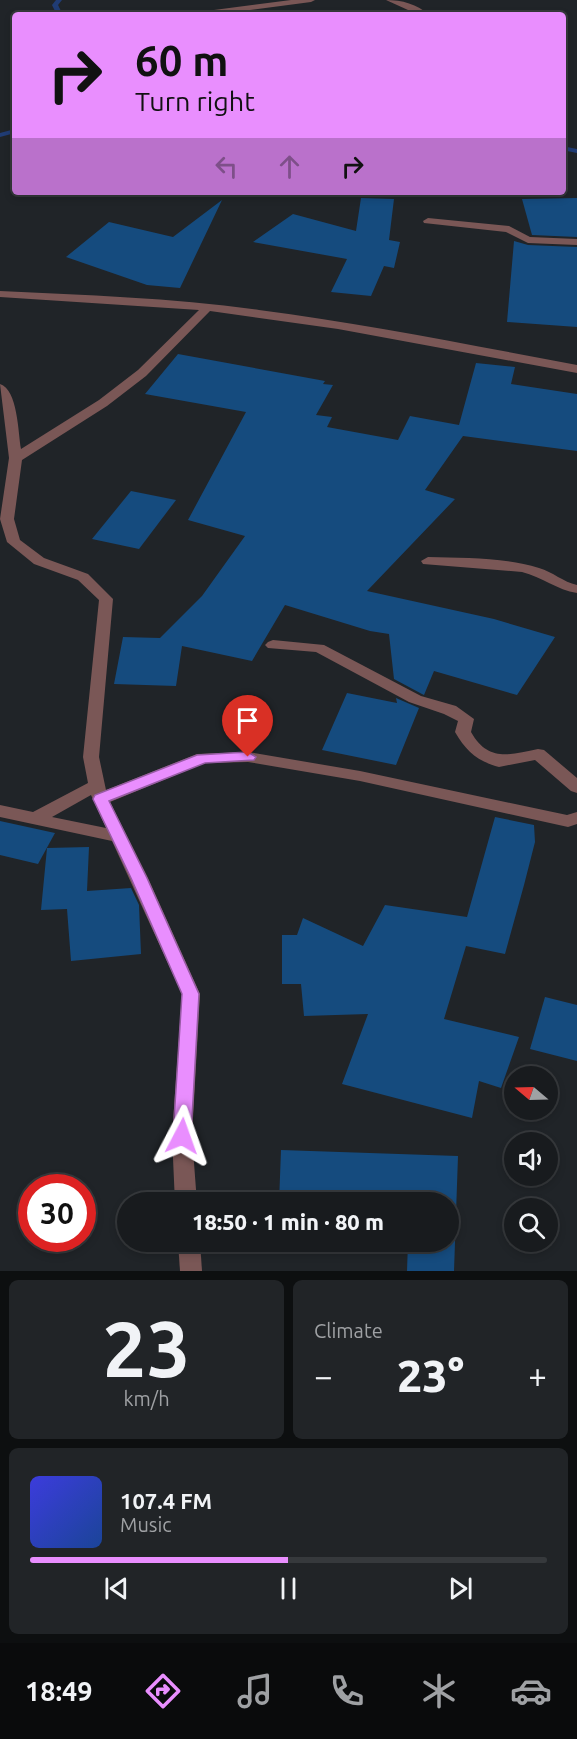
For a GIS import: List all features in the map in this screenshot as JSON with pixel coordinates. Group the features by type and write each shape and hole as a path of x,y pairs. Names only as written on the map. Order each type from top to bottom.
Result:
{"street":[{"path":"214,12 311,0"},
{"path":"390,0 420,12"},
{"path":"428,221 508,229 528,240 577,242"},
{"path":"0,294 258,313 577,369"},
{"path":"16,458 86,414 142,373 207,308"},
{"path":"0,388 6,394 16,458 7,519 15,542 39,561 83,577 106,599 91,758 99,792 191,994 182,1136 185,1192"},
{"path":"428,561 486,564 536,571 564,588 577,590"},
{"path":"273,645 319,648 415,699 450,710 466,719 463,732 472,748 499,762 538,754 577,787"},
{"path":"36,818 99,792 203,758 248,757 360,776 568,821 577,819"},
{"path":"0,811 119,837"},
{"path":"190,1252 191,1271"}],"building":[{"path":"361,198 394,199 389,240 400,242 394,268 384,266 371,296 331,292 347,259 253,242 293,214 356,231"},
{"path":"577,198 577,237 532,235 522,199"},
{"path":"222,200 180,288 147,285 66,257 109,222 173,237"},
{"path":"514,241 528,245 577,247 577,327 507,322"},
{"path":"178,354 325,381 323,384 333,385 316,415 332,417 327,427 398,440 410,416 459,425 476,363 515,367 511,384 577,394 577,451 463,436 425,490 455,499 367,591 494,619 555,637 517,695 434,671 424,695 394,679 389,634 370,631 285,605 252,661 182,646 176,686 114,684 123,637 160,638 202,596 245,536 188,520 246,412 145,394"},
{"path":"131,491 176,500 139,549 92,539"},
{"path":"347,693 397,703 396,698 419,708 396,765 322,750"},
{"path":"495,817 534,825 535,842 505,954 466,946 444,1019 519,1037 509,1066 504,1066 504,1080 501,1088 479,1081 472,1118 342,1084 368,1014 304,1016 301,984 282,984 282,935 297,935 303,918 363,946 385,905 467,917"},
{"path":"0,821 55,833 38,864 0,855"},
{"path":"89,847 87,891 131,888 139,905 141,954 71,961 67,909 41,910 47,848"},
{"path":"545,997 577,1005 577,1061 530,1049"},
{"path":"281,1150 458,1156 457,1192 279,1192"},
{"path":"408,1252 455,1252 454,1271 407,1271"}],"waterway":[{"path":"58,12 55,5 59,0"},
{"path":"0,135 12,132"},
{"path":"566,149 577,151"}],"route":[{"path":"182,1136 191,994 139,878 100,799 203,758 248,757"}]}
